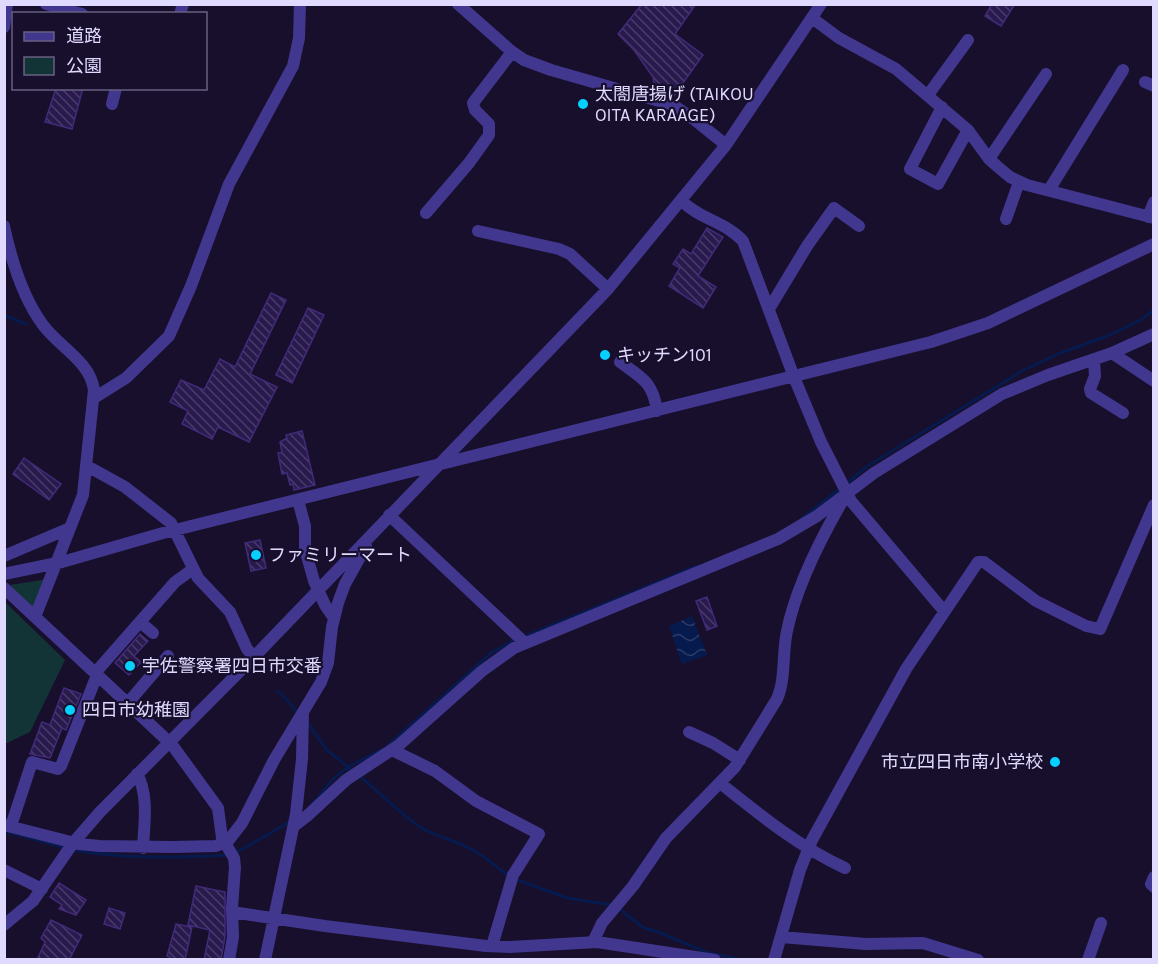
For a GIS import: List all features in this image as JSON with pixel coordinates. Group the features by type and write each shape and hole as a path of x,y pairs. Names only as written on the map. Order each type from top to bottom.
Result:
{"street":[{"path":"4,27 7,4"},
{"path":"46,4 75,12"},
{"path":"94,398 126,378 169,336 191,286 229,184 293,66 298,48 300,4"},
{"path":"458,4 512,52 541,67 673,105 726,145"},
{"path":"4,925 28,906 70,847 100,812 254,657 436,465 608,289 726,145 821,4"},
{"path":"812,18 839,38 886,63 928,95 968,130 989,159 1019,182 1151,217 1154,202"},
{"path":"928,95 968,40"},
{"path":"426,213 469,163 489,135 489,124 475,110 473,103 512,52"},
{"path":"1049,190 1123,70"},
{"path":"989,159 1046,74"},
{"path":"112,104 116,90"},
{"path":"942,107 910,170 938,184 968,130"},
{"path":"1006,219 1019,182"},
{"path":"682,201 691,210 731,231 743,241 794,377 821,442 845,490 860,513 944,610"},
{"path":"769,309 807,246 834,208 859,226"},
{"path":"4,226 18,272 39,319 89,374 93,384 94,398 83,495 35,617"},
{"path":"478,231 559,249 570,254 608,289"},
{"path":"4,574 56,563 176,530 906,349 965,332 1028,305 1154,244"},
{"path":"294,825 346,780 392,750 488,666 525,643 778,538 817,516 845,490 1002,394 1039,378 1113,353 1154,334"},
{"path":"1113,353 1154,381"},
{"path":"1094,360 1095,376 1090,389 1091,393 1123,413"},
{"path":"620,362 649,385 654,393 657,411"},
{"path":"87,466 125,487 156,510 176,530 201,583 232,615 247,649 254,657"},
{"path":"593,942 602,923 633,886 666,838 741,760 780,694 789,621 815,552 845,490"},
{"path":"298,500 305,526 305,549 317,591 324,606 334,618"},
{"path":"774,959 807,849 906,669 978,562 982,561 1036,601 1086,626 1100,629 1140,532 1154,505"},
{"path":"389,515 525,643"},
{"path":"4,556 70,528"},
{"path":"193,569 175,582 96,674 61,766 58,769 52,769 32,762 8,826 70,847 216,846 226,842 242,823 274,760 326,669 334,618 345,584 376,528"},
{"path":"4,588 169,742 217,806 222,838 235,862 233,937 229,960"},
{"path":"140,622 153,633"},
{"path":"128,704 168,657"},
{"path":"265,960 294,825 301,776 303,712"},
{"path":"689,732 741,760"},
{"path":"392,750 435,771 476,801 539,834 513,875 483,960"},
{"path":"137,774 141,783 143,800 143,848"},
{"path":"720,783 807,849 845,868"},
{"path":"4,870 42,889"},
{"path":"1154,877 1151,884 1154,888"},
{"path":"232,912 489,946 519,947 593,942 637,954 715,960"},
{"path":"1088,960 1101,923"},
{"path":"781,937 866,944 923,943 978,960"}],"green space":[{"path":"48,579 35,612 10,585"},
{"path":"4,601 65,660 30,732 7,743 4,743"}],"water":[{"path":"692,616 707,655 682,664 669,626"}],"building":[{"path":"642,4 696,4 675,34 703,55 673,97 655,91 653,77 634,50 618,34"},
{"path":"992,4 1015,4 1001,26 985,16"},
{"path":"55,90 82,90 72,129 45,122"},
{"path":"707,228 723,237 698,276 716,287 703,308 669,286 680,268 673,264 683,249 691,254"},
{"path":"271,293 286,300 250,374 277,387 249,442 218,427 212,439 182,424 188,411 170,402 181,380 204,390 220,359 235,367"},
{"path":"308,308 324,315 292,383 276,375"},
{"path":"302,431 315,485 294,490 287,473 282,474 278,453 282,452 280,442 287,438 286,435"},
{"path":"24,458 61,484 49,500 13,474"},
{"name":"ファミリーマート","path":"260,540 266,568 251,571 245,543"},
{"path":"707,597 717,626 707,630 696,601"},
{"path":"140,634 148,641 134,656 141,662 129,675 115,663"},
{"path":"64,688 81,694 66,730 62,728 50,758 30,754 42,722 50,725"},
{"path":"59,883 86,900 76,915 59,909 62,905 50,897"},
{"path":"196,886 225,892 225,936 221,960 204,960 210,930 188,925"},
{"path":"109,908 125,913 120,929 104,924"},
{"path":"51,920 82,935 69,960 37,960 45,942 41,938"},
{"path":"176,924 192,927 185,960 169,960 170,957 167,956"}],"waterway":[{"path":"846,484 866,467 1022,371 1058,354 1110,335 1139,321 1154,310"},
{"path":"4,315 26,324"},
{"path":"801,519 841,488"},
{"path":"523,637 697,566"},
{"path":"388,745 491,653 516,639"},
{"path":"277,691 298,712"},
{"path":"308,724 327,750 348,767 383,749"},
{"path":"312,804 334,778 348,767 354,772"},
{"path":"359,776 420,827 476,852 509,876"},
{"path":"234,854 291,821"},
{"path":"4,831 66,848"},
{"path":"73,850 150,857 228,855"},
{"path":"515,879 567,898 612,905"},
{"path":"618,908 644,928 706,952 742,960"}],"place":[{"name":"太閤唐揚げ (TAIKOU OITA KARAAGE)","path":"583,104"},
{"name":"キッチン101","path":"605,355"},
{"name":"ファミリーマート","path":"256,555"},
{"name":"宇佐警察署四日市交番","path":"130,666"},
{"name":"四日市幼稚園","path":"70,710"},
{"name":"市立四日市南小学校","path":"1055,762"}]}
